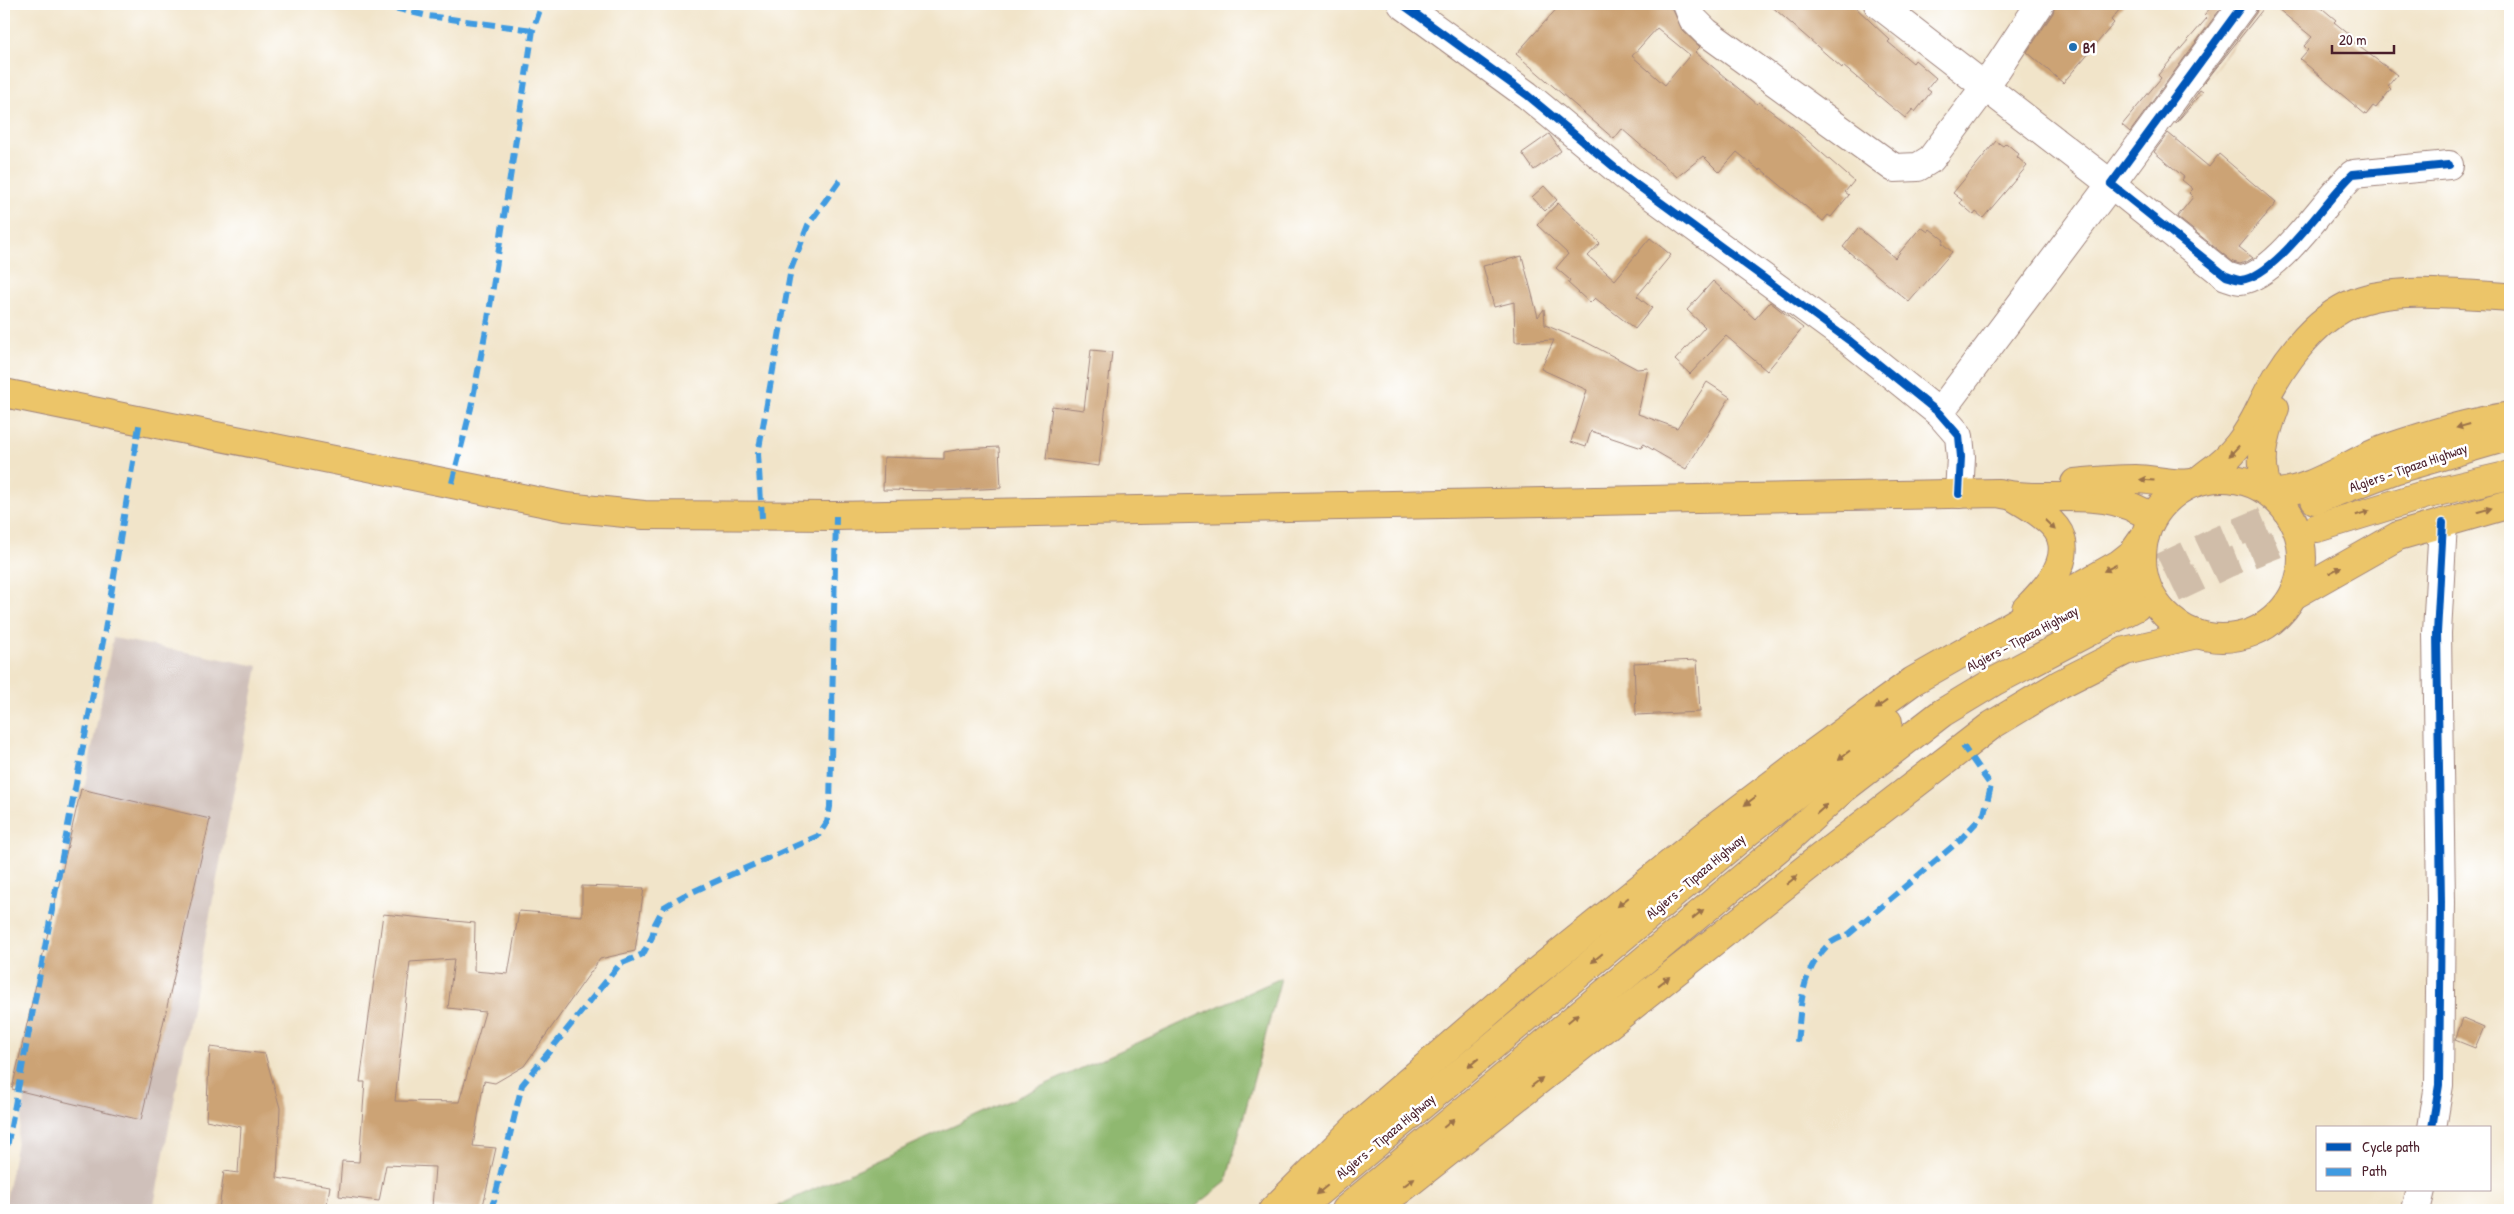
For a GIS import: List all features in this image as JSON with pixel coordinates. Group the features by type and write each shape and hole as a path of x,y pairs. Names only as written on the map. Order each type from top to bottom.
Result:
{"main road":[{"path":"1273,1210 1358,1125 1520,985 1709,832 1913,681 2119,564 2133,553 2164,503 2179,490 2196,482 2227,459 2241,444 2272,384 2296,351 2321,323 2342,308 2377,296 2446,294 2510,297"},
{"path":"2269,492 2262,469 2264,443 2296,351"},
{"path":"4,392 566,507 644,515 836,516 2005,494 2084,496 2109,499 2131,506 2149,527"},
{"path":"2269,492 2282,493 2319,480 2384,449 2484,420 2510,416"},
{"name":"Algiers - Tipaza Highway","path":"2510,436 2397,469 2312,515 2424,495 2510,475"},
{"path":"2005,494 2016,486 2103,480 2196,482 2214,478 2234,478 2252,483 2269,492 2283,505 2294,521 2300,539 2303,558 2300,577 2294,595 2280,613 2263,627 2242,636 2219,638 2197,634 2179,625 2163,612 2151,595 2144,576 2142,556 2149,527"},
{"path":"2005,494 2054,526 2062,539 2062,555 2056,572 2040,596 2009,626"},
{"path":"2294,595 2398,536 2510,504"},
{"name":"Algiers - Tipaza Highway","path":"1296,1210 1748,832 1936,684 2027,633 2130,596 1942,713 1842,790 1782,845 1344,1210"},
{"path":"1369,1210 1400,1190 1826,853 1985,730 2060,684 2125,651 2197,634"}],"street":[{"path":"1402,4 1527,95 1626,177 1850,341 1939,413 1959,436 1961,457 1959,494"},
{"path":"1687,4 1693,19 1706,32 1894,168 1918,167 1931,159 1985,87 2040,4"},
{"path":"1878,4 2111,184 2226,276 2240,280 2258,273 2298,239 2352,174 2449,165"},
{"path":"1939,413 2243,4"},
{"path":"2432,1126 2439,1085 2441,902 2437,633 2443,523"},
{"path":"2416,1210 2420,1192"}],"shaded area":[{"path":"113,638 258,666 153,1210 4,1210"}],"green space":[{"path":"1281,978 1226,1182 1191,1210 768,1210"}],"building":[{"path":"1561,4 1665,4 1673,10 1682,30 1700,47 1695,52 1757,104 1759,102 1792,127 1854,181 1845,192 1849,195 1831,217 1828,215 1823,221 1761,169 1760,171 1737,152 1719,172 1703,156 1677,177 1622,129 1614,139 1516,54","holes":["1657,28 1690,55 1665,85 1632,56"]},
{"path":"1769,4 1852,4 1890,40 1888,42 1913,63 1915,60 1936,78 1927,89 1931,92 1915,112 1913,109 1905,118 1843,66 1842,68"},
{"name":"B1","path":"2055,4 2124,4 2111,20 2114,23 2063,83 2027,52 2053,13"},
{"path":"2214,4 2224,4 2130,132 2122,125 2161,78 2158,75 2207,18 2204,15"},
{"path":"2258,4 2267,4 2205,82 2256,13"},
{"path":"2272,4 2317,4 2351,36 2349,39 2397,75 2388,86 2391,89 2376,108 2373,106 2366,115 2300,59 2308,50 2304,46 2312,37"},
{"path":"2200,90 2203,92 2175,124"},
{"path":"2168,133 2209,167 2219,154 2276,203 2239,247 2253,258 2240,264 2233,262 2177,217 2193,197 2189,193 2193,189 2182,180 2184,177 2154,152"},
{"path":"1549,134 1561,151 1534,170 1522,153"},
{"path":"1996,141 2003,146 2006,143 2019,154 2017,157 2027,166 1983,218 1976,212 1974,215 1960,203 1962,200 1953,193"},
{"path":"1544,186 1557,200 1545,211 1532,197"},
{"path":"1558,203 1600,243 1588,256 1615,280 1650,238 1671,255 1637,296 1652,308 1635,329 1595,298 1590,303 1568,283 1570,280 1556,268 1568,254 1537,225"},
{"path":"1921,227 1928,232 1930,229 1944,240 1942,243 1952,252 1909,302 1843,247 1858,228 1895,258"},
{"path":"1522,256 1538,317 1544,309 1545,325 1586,342 1637,369 1648,368 1638,414 1677,428 1707,382 1730,397 1686,469 1643,444 1642,448 1591,431 1586,447 1571,442 1587,390 1541,369 1554,340 1515,342 1514,302 1494,307 1483,266"},
{"path":"1713,281 1755,319 1770,302 1803,328 1767,371 1726,336 1690,374 1675,360 1705,327 1687,310"},
{"path":"1091,350 1112,352 1099,466 1046,459 1052,406 1084,410"},
{"path":"999,447 1001,488 942,491 883,490 884,457 944,459 944,452"},
{"path":"1697,660 1700,712 1636,715 1634,663"},
{"path":"81,789 210,819 141,1120 12,1089"},
{"path":"582,886 644,888 635,951 600,959 524,1066 495,1083 484,1081 473,1146 496,1148 482,1210 432,1207 435,1167 386,1165 379,1201 339,1196 342,1161 359,1162 365,1082 360,1082 383,914 475,923 474,971 508,974 519,911 582,916","holes":["454,959 448,1008 485,1012 459,1102 395,1101 410,962"]},
{"path":"2463,1018 2484,1027 2475,1048 2455,1040"},
{"path":"210,1047 265,1054 280,1108 277,1178 330,1186 326,1210 219,1210 224,1171 238,1173 241,1127 206,1120"}],"tunnel":[{"path":"2124,585 2219,540 2308,503"},
{"path":"2136,607 2226,564 2317,528"}],"marked path":[{"path":"377,4 428,16 533,30"},
{"path":"452,483 471,408 488,319 533,30 542,4"},
{"path":"762,518 758,454 791,269 808,225 840,180"},
{"path":"4,1163 104,636 140,420"},
{"path":"489,1210 494,1201 522,1085 620,964 643,954 664,907 683,896 818,836 827,822 830,807 836,516"},
{"path":"1797,1042 1801,1003 1807,979 1819,956 1830,943 1849,934 1960,840 1984,814 1991,786 1963,746"}],"cycle path":[{"path":"1402,4 1527,95 1626,177 1850,341 1939,413 1959,436 1961,457 1959,494"},
{"path":"2243,4 2111,184 2226,276 2241,280 2255,275 2270,265 2286,251 2353,174 2449,165"},
{"path":"2432,1126 2439,1085 2441,902 2437,633 2443,523"}],"place":[{"name":"B1","path":"2073,47"}]}
